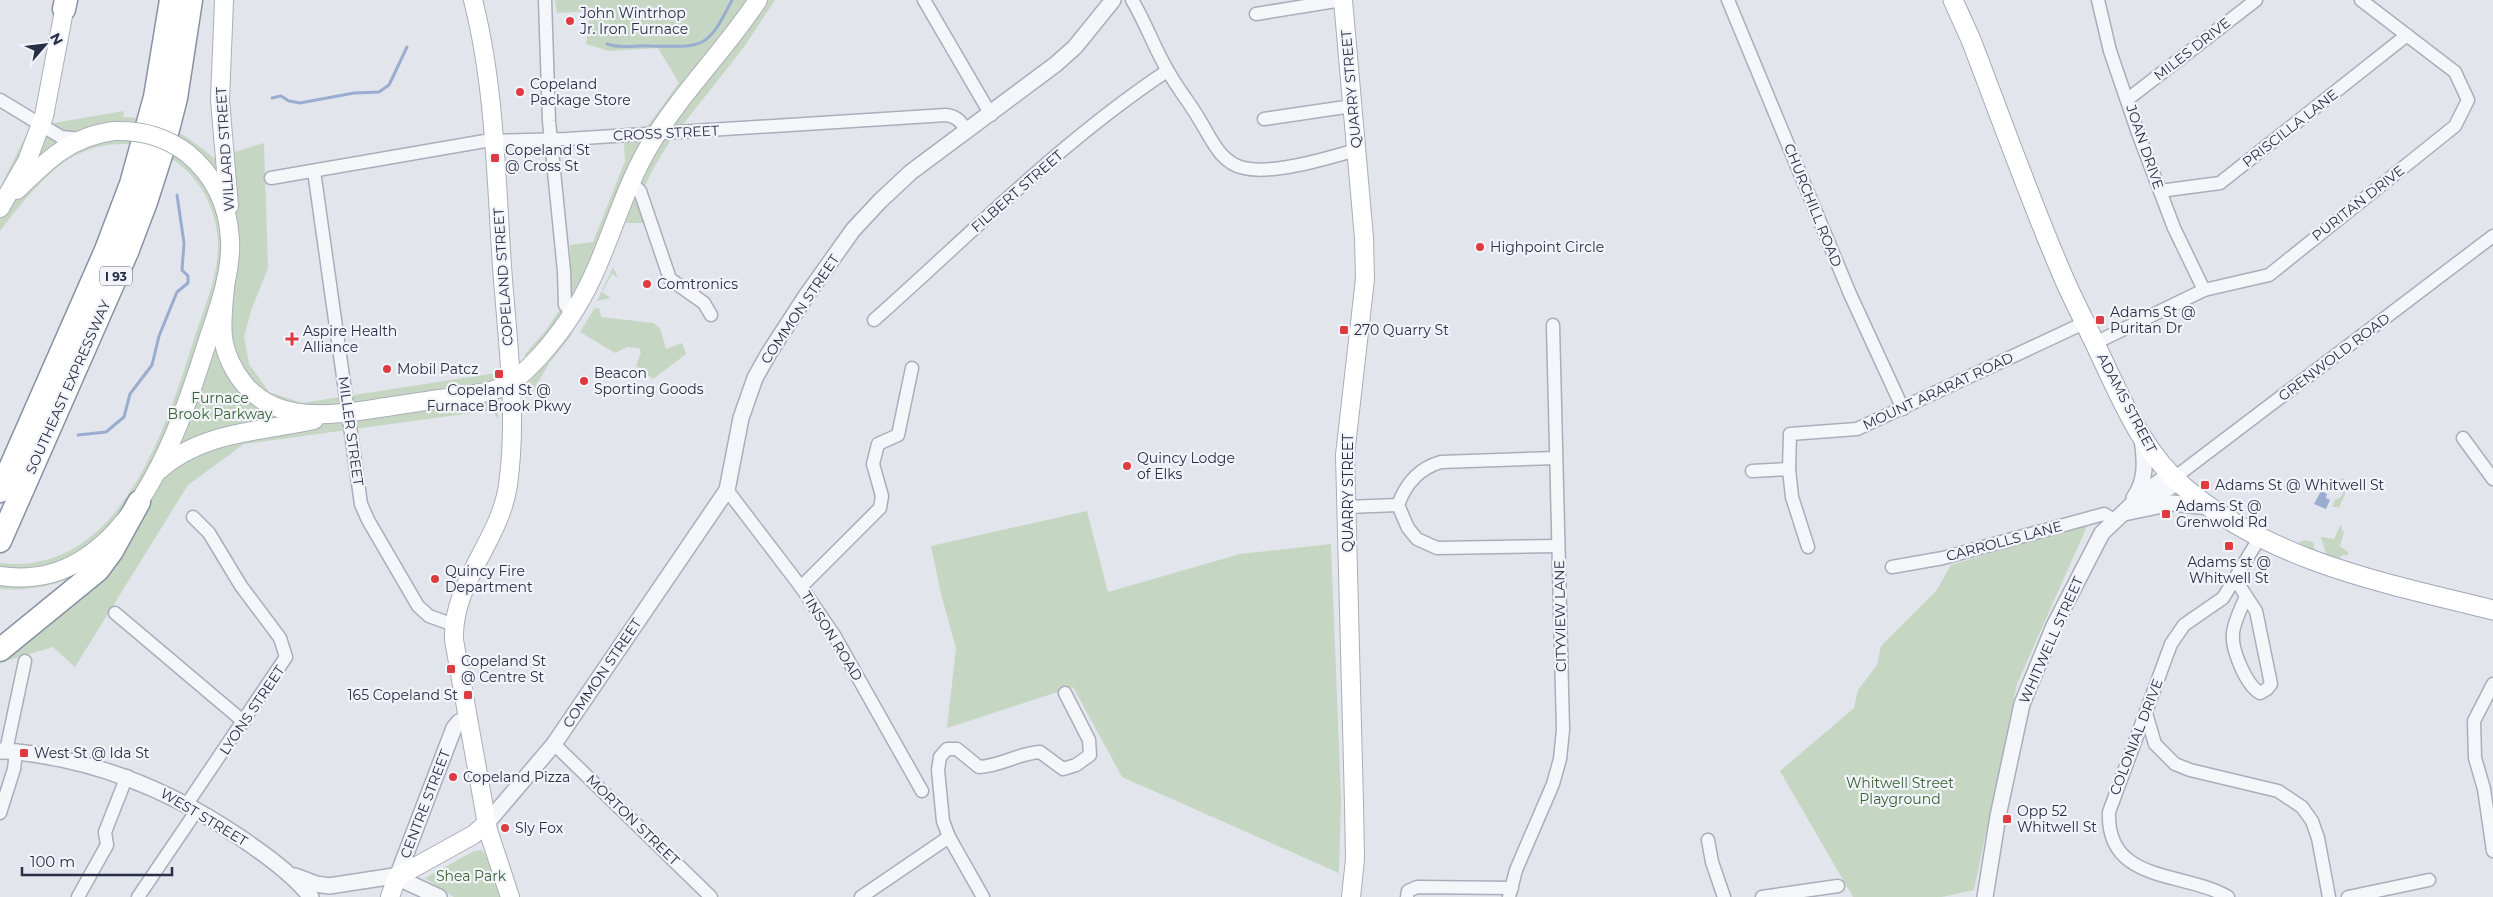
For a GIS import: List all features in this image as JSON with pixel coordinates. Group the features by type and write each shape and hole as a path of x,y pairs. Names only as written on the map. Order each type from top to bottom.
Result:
{"highway":[{"name":"SOUTHEAST EXPRESSWAY","path":"0,470 91,263 123,181 147,95 163,0"},
{"name":"I 93","path":"0,491 102,258 131,184 155,97 171,0"},
{"name":"I 93","path":"0,534 136,207 164,114 183,0"},
{"name":"SOUTHEAST EXPRESSWAY","path":"0,534 140,218 171,116 192,0"},
{"path":"0,650 98,570 112,551 139,502"}],"main road":[{"name":"WILLARD STREET","path":"224,0 220,100 230,239"},
{"name":"COPELAND STREET","path":"473,0 479,24 494,140 512,424 505,504 494,532 464,586 454,625 455,649 487,823 510,897"},
{"path":"0,209 49,158 81,138 114,131 150,134 167,141 187,153 205,171 218,191 226,215 230,239 223,337 233,367 247,387 265,402 295,413 319,415 487,392 510,384 544,352 572,314 593,277 630,181 657,133 732,38 758,0"},
{"name":"QUARRY STREET","path":"1342,0 1356,150 1365,279 1345,455 1354,850 1351,897"},
{"name":"ADAMS STREET","path":"1953,0 1974,49 2057,263 2084,322 2142,436 2174,478 2212,507 2260,537 2333,568 2493,610"},
{"path":"0,209 24,166 41,126 51,88 65,2"},
{"path":"0,576 41,576 74,564 90,555 112,536 139,502 183,412 226,280"},
{"path":"151,479 179,455 217,438 348,412"},
{"name":"COMMON STREET","path":"397,877 473,835 487,823"},
{"name":"CENTRE STREET","path":"390,897 397,877"}],"street":[{"path":"545,0 548,34 547,86 564,271 565,305 572,314"},
{"path":"925,0 990,115"},
{"name":"COMMON STREET","path":"487,823 554,744 727,490 741,418 755,378 769,352 806,296 853,230 911,172 990,115 1076,47 1113,0"},
{"path":"1132,0 1146,24 1167,71 1216,148 1231,163 1245,169 1266,169 1310,162 1356,150"},
{"path":"1256,14 1342,0"},
{"name":"CHURCHILL ROAD","path":"1728,0 1850,294 1903,409"},
{"name":"JOAN DRIVE","path":"2098,0 2110,51 2160,191 2174,228 2204,290"},
{"name":"MILES DRIVE","path":"2128,99 2256,0"},
{"name":"PURITAN DRIVE","path":"2095,343 2204,290 2269,275 2455,126 2468,100 2455,72 2361,0"},
{"name":"PRISCILLA LANE","path":"2160,191 2220,183 2407,35"},
{"name":"FILBERT STREET","path":"874,320 1092,125 1167,71"},
{"path":"0,100 61,137 81,138"},
{"path":"1264,118 1352,106"},
{"name":"CROSS STREET","path":"271,178 494,140 551,139 946,115 959,120 967,131"},
{"name":"MILLER STREET","path":"314,171 348,412 365,514 418,606 434,619 454,625"},
{"path":"630,181 640,191 670,279 704,303 711,315"},
{"name":"GRENWOLD ROAD","path":"2174,478 2493,236"},
{"name":"MOUNT ARARAT ROAD","path":"1789,469 1790,434 1857,429 1903,409 2084,322"},
{"name":"CITYVIEW LANE","path":"1510,893 1520,860 1553,784 1560,759 1563,730 1553,325"},
{"path":"801,587 880,508 882,496 873,464 878,444 898,436 912,368"},
{"path":"2118,517 2143,482 2145,458 2142,436"},
{"path":"2463,438 2493,479"},
{"path":"1556,458 1441,462 1428,465 1410,482 1398,505 1405,522 1417,538 1437,548 1558,546"},
{"path":"1752,471 1789,469 1792,497 1808,548"},
{"name":"WHITWELL STREET","path":"1986,897 2002,797 2022,704 2054,626 2100,537 2118,517 2150,500 2174,478"},
{"name":"TINSON ROAD","path":"727,490 801,587 834,635 922,791"},
{"path":"2118,517 2153,506 2172,504 2212,507"},
{"path":"1347,507 1398,505"},
{"name":"CARROLLS LANE","path":"1892,567 1943,558 2104,514 2118,517"},
{"name":"LYONS STREET","path":"138,897 244,722 282,665 286,652 280,638 235,577 213,538 193,516"},
{"name":"COLONIAL DRIVE","path":"2228,897 2206,887 2138,868 2120,852 2111,836 2108,820 2110,805 2146,713 2166,654 2175,636 2190,621 2223,598 2260,537"},
{"path":"2234,579 2246,596 2256,611 2271,684 2260,693 2253,689 2244,676 2233,634 2246,596"},
{"path":"115,613 244,722"},
{"path":"0,813 14,769 7,751 25,661"},
{"path":"2493,684 2474,721 2475,758 2484,789 2493,851"},
{"path":"984,897 949,837 942,821 938,770 940,757 947,749 957,749 979,767 992,766 1024,754 1040,752 1063,769 1076,766 1090,755 1089,740 1065,693"},
{"path":"2146,713 2155,744 2175,764 2190,770 2278,791 2302,807 2312,821 2318,838 2329,897"},
{"name":"CENTRE STREET","path":"397,877 454,728 459,722 467,718"},
{"name":"MORTON STREET","path":"554,744 711,897"},
{"name":"WEST STREET","path":"7,751 71,762 127,776 192,807 302,880 322,885 343,884 384,876 397,877 439,897"},
{"path":"78,897 107,845 105,832 127,776"},
{"path":"861,897 949,837"},
{"path":"1708,840 1712,862 1724,897"},
{"name":"WEST STREET","path":"286,870 311,897"},
{"path":"2348,897 2429,880"},
{"path":"1762,897 1838,886"},
{"path":"1407,897 1408,891 1417,888 1448,893 1510,893"}],"green space":[{"path":"555,0 775,0 744,47 670,141 641,194 646,223 623,223 570,337 550,362 531,394 525,354 546,330 572,292 570,245 593,242 625,161 624,143 635,143 679,83 658,48 609,51 586,44 590,11 557,13"},
{"name":"Furnace Brook Parkway","path":"124,111 123,117 149,121 172,129 194,142 214,158 264,143 268,268 251,311 244,337 249,364 269,392 302,403 496,373 498,419 494,413 486,411 244,444 188,485 75,667 53,647 9,660 6,657 80,575 41,587 0,589 0,563 41,561 76,547 106,523 130,492 151,455 168,416 214,279 218,240 213,214 203,191 188,172 169,157 148,148 124,144 99,147 74,156 54,170 24,200 0,231 0,188 30,127"},
{"path":"613,267 618,277 612,274 602,292 611,298 597,301"},
{"path":"599,308 601,317 653,323 660,328 666,349 682,343 686,354 653,379 636,366 641,352 639,348 627,347 615,353 580,332 594,309"},
{"path":"2343,478 2346,485 2344,496 2339,507 2332,507 2335,500 2341,497 2344,489 2339,480"},
{"path":"1087,511 1108,592 1240,554 1331,544 1341,799 1339,873 1122,777 1073,687 947,728 956,648 941,594 931,546"},
{"name":"Whitwell Street Playground","path":"2088,524 2017,684 1974,890 1942,897 1853,897 1780,771 1854,708 1858,690 1877,665 1881,646 1936,591 1951,565"},
{"path":"2341,524 2344,532 2340,546 2348,552 2348,555 2342,555 2339,559 2326,554 2321,537 2334,539"},
{"path":"2304,540 2313,542 2315,551 2298,543"},
{"name":"Shea Park","path":"481,850 486,855 501,897 454,897 425,878 474,851"}],"water":[{"path":"2321,491 2327,494 2326,498 2330,500 2326,509 2314,504"}],"waterway":[{"path":"607,44 623,47 682,46 702,42 716,28 732,0"},
{"path":"272,98 281,96 289,101 300,103 354,93 379,92 389,85 407,47"},
{"path":"78,435 106,432 124,417 130,394 152,365 159,336 177,292 188,283 188,276 182,270 184,243 177,195"}],"place":[{"name":"John Wintrhop Jr. Iron Furnace","path":"570,21"},
{"name":"Copeland Package Store","path":"520,92"},
{"name":"Copeland St @ Cross St","path":"495,158"},
{"name":"Highpoint Circle","path":"1480,247"},
{"name":"Comtronics","path":"647,284"},
{"name":"Adams St @ Puritan Dr","path":"2100,320"},
{"name":"270 Quarry St","path":"1344,330"},
{"name":"Aspire Health Alliance","path":"292,339"},
{"name":"Mobil Patcz","path":"387,369"},
{"name":"Copeland St @ Furnace Brook Pkwy","path":"499,374"},
{"name":"Beacon Sporting Goods","path":"584,381"},
{"name":"Quincy Lodge of Elks","path":"1127,466"},
{"name":"Adams St @ Whitwell St","path":"2205,485"},
{"name":"Adams St @ Grenwold Rd","path":"2166,514"},
{"name":"Adams st @ Whitwell St","path":"2229,546"},
{"name":"Quincy Fire Department","path":"435,579"},
{"name":"Copeland St @ Centre St","path":"451,669"},
{"name":"165 Copeland St","path":"468,695"},
{"name":"West St @ Ida St","path":"24,753"},
{"name":"Copeland Pizza","path":"453,777"},
{"name":"Opp 52 Whitwell St","path":"2007,819"},
{"name":"Sly Fox","path":"505,828"}]}
